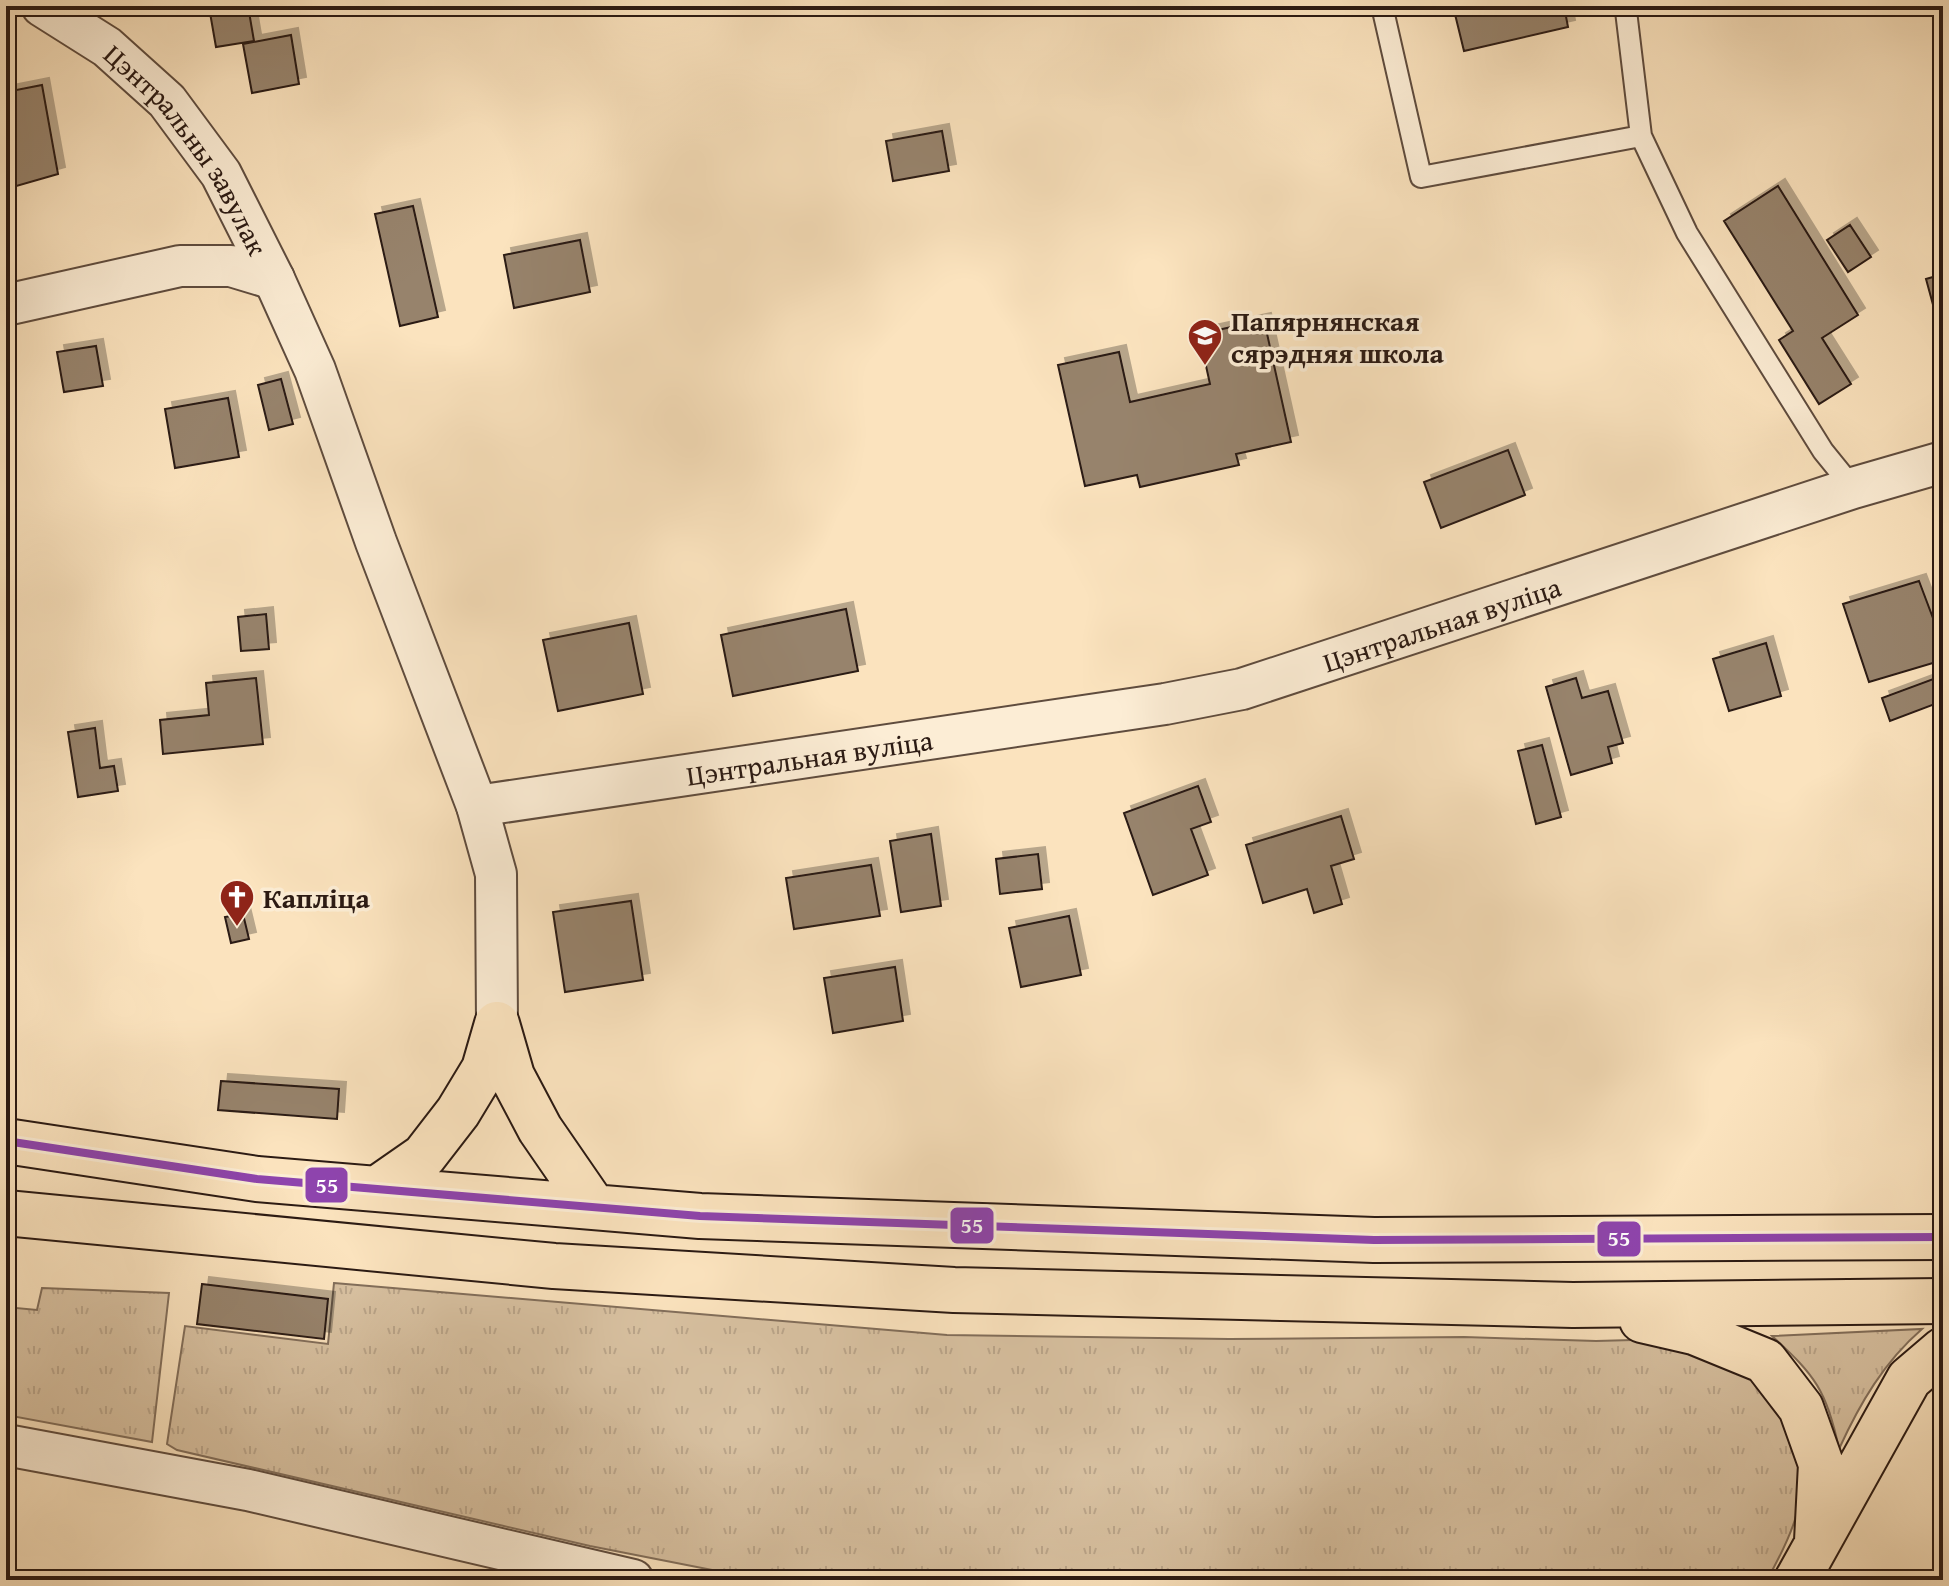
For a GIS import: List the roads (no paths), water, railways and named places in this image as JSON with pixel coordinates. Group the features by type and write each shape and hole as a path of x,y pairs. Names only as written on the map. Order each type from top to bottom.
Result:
{"highway":[{"path":"378,1188 424,1156 458,1112 484,1069 497,1024"},
{"path":"497,1024 512,1076 540,1129 593,1206"},
{"path":"6,1141 257,1179 700,1216 1374,1240 1943,1237"},
{"path":"6,1213 554,1266 954,1290 1573,1305 1943,1301"},
{"path":"1573,1305 1694,1332 1765,1361 1801,1408 1821,1464 1817,1541"},
{"path":"1797,1580 1909,1379 1943,1350"}],"street":[{"name":"Цэнтральны завулак","path":"42,6 107,47 167,101 221,174 274,279"},
{"path":"6,305 180,266 231,266 274,279 315,370 376,542 477,806 496,874 497,1024"},
{"name":"Цэнтральная вуліца","path":"477,806 1165,704 1242,689 1853,488 1943,462"},
{"path":"6,1445 248,1490 633,1580"}],"lane":[{"path":"1382,6 1421,177 1641,136"},
{"path":"1626,11 1641,136 1687,233 1823,451 1853,488"}],"place":[{"name":"Папярнянская сярэдняя школа","path":"1205,367"},
{"name":"Капліца","path":"237,928"}]}
